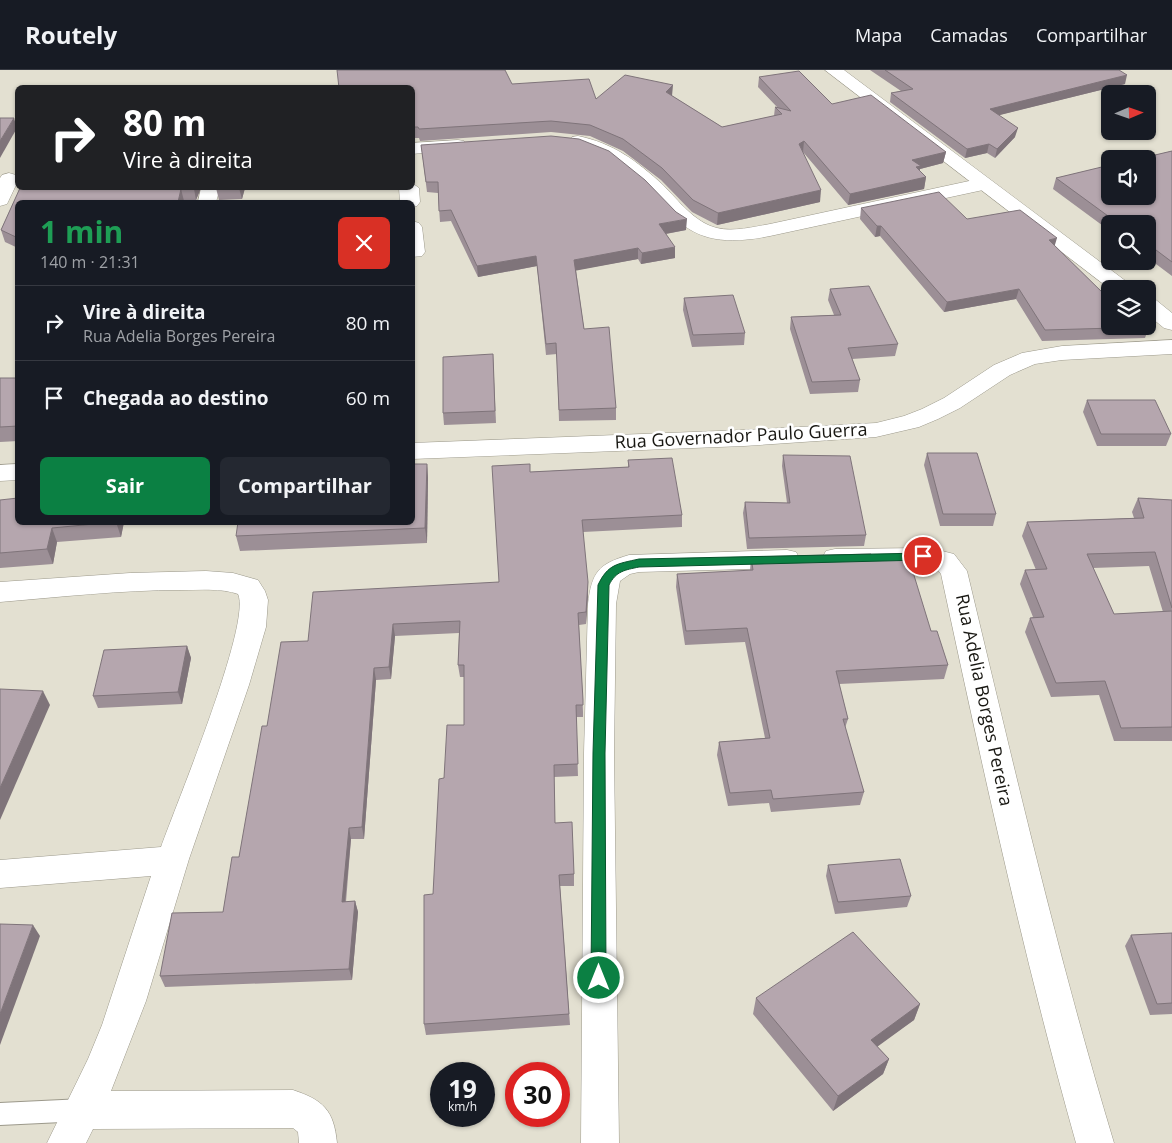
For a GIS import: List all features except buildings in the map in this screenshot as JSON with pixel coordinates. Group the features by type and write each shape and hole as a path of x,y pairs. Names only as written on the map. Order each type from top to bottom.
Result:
{"street":[{"path":"833,70 1112,280"},
{"path":"558,139 584,142 616,156 653,185 684,217 699,228 721,234 761,232 982,184"},
{"path":"415,150 476,143"},
{"path":"0,200 9,179"},
{"path":"1156,312 1172,323"},
{"name":"Rua Governador Paulo Guerra","path":"415,451 753,438 876,430 911,422 930,414 952,403 1002,370 1030,358 1062,353 1172,347"},
{"path":"0,473 15,472"},
{"name":"Rua Adelia Borges Pereira","path":"600,1143 599,753 603,593 608,576 616,569 632,564 710,560 923,556 941,560 952,568 960,591 1011,824 1055,1002 1095,1143"},
{"path":"0,592 171,580 230,581 245,585 252,592 255,609 239,674 173,860 123,1018 83,1110 66,1143"},
{"path":"0,874 173,860"},
{"path":"83,1110 293,1109 309,1116 313,1121 318,1143"}],"lane":[{"path":"0,1114 83,1110"}],"route":[{"path":"599,978 599,753 603,593 605,580 608,576 616,569 639,563 923,556"}]}
